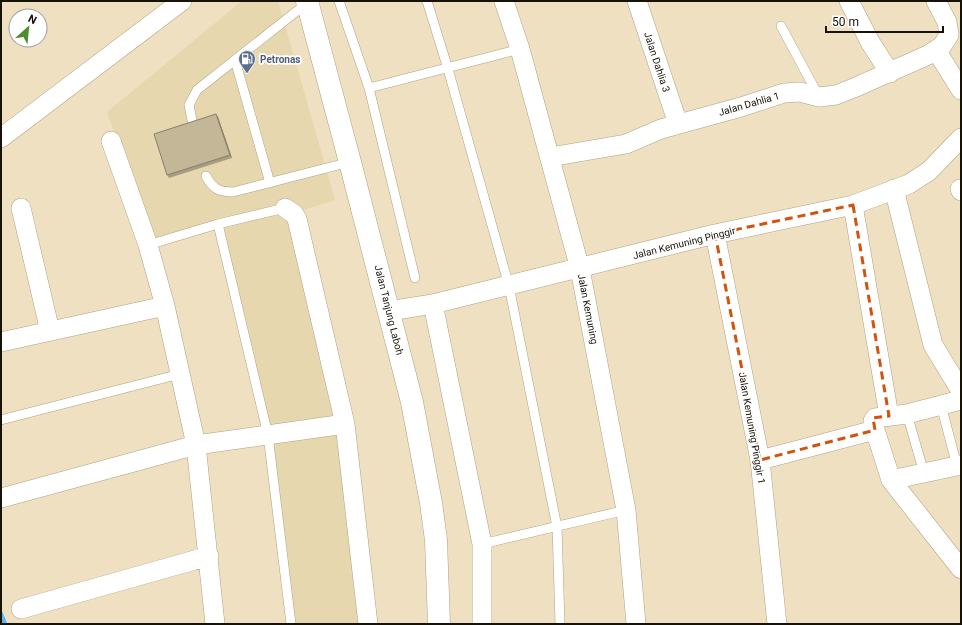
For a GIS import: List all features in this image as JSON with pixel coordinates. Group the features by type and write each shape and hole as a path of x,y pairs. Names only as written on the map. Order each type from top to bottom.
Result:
{"highway":[{"name":"Jalan Tanjung Laboh","path":"307,2 412,402 431,503 436,540 439,624"}],"street":[{"path":"1,138 182,1"},
{"name":"Jalan Kemuning","path":"504,1 520,49 580,269 626,510 636,624"},
{"name":"Jalan Dahlia 3","path":"637,1 678,124"},
{"path":"849,1 870,42 890,73"},
{"name":"Jalan Dahlia 1","path":"550,157 626,144 661,129 741,107 784,93 800,92 819,97 836,95 890,73 942,46 948,36 947,22 936,1"},
{"path":"936,50 961,90"},
{"name":"Jalan Kemuning Pinggir","path":"389,311 433,304 580,269 715,234 853,204 909,184 929,171 961,138"},
{"path":"111,141 148,245 165,306 196,445 209,556 215,624"},
{"path":"894,189 933,345 961,391"},
{"path":"853,204 898,415"},
{"path":"21,208 50,331"},
{"path":"285,208 294,214 297,219 345,424 368,624"},
{"name":"Jalan Kemuning Pinggir 1","path":"715,234 760,460 776,624"},
{"path":"433,304 482,544 482,624"},
{"path":"1,342 165,306"},
{"path":"961,400 898,415 874,418 874,430 891,480 961,569"},
{"path":"1,498 196,445 345,424"},
{"path":"760,460 874,430"},
{"path":"891,480 960,467"},
{"path":"21,608 209,556"}],"lane":[{"path":"339,1 369,88 415,278"},
{"path":"427,1 448,69 509,286 557,527 560,624"},
{"path":"192,120 189,104 197,90 307,2"},
{"path":"781,26 819,97"},
{"path":"369,88 448,69 520,49"},
{"path":"235,60 270,183"},
{"path":"206,176 210,184 218,191 233,192 350,162"},
{"path":"148,245 218,224 285,208"},
{"path":"218,224 268,435 291,624"},
{"path":"1,420 180,374"},
{"path":"941,405 960,467"},
{"path":"898,415 924,473"},
{"path":"482,544 626,510"}],"highlighted area":[{"path":"853,205 889,416 873,418 875,430 760,460 715,234"}],"shaded area":[{"path":"242,1 278,1 335,200 301,211 374,624 287,624 263,430 216,229 154,247 107,112"}],"building":[{"path":"216,114 230,155 167,175 154,134"}],"waterway":[{"path":"1,614 5,624"}],"place":[{"name":"Petronas","path":"247,74"}]}
